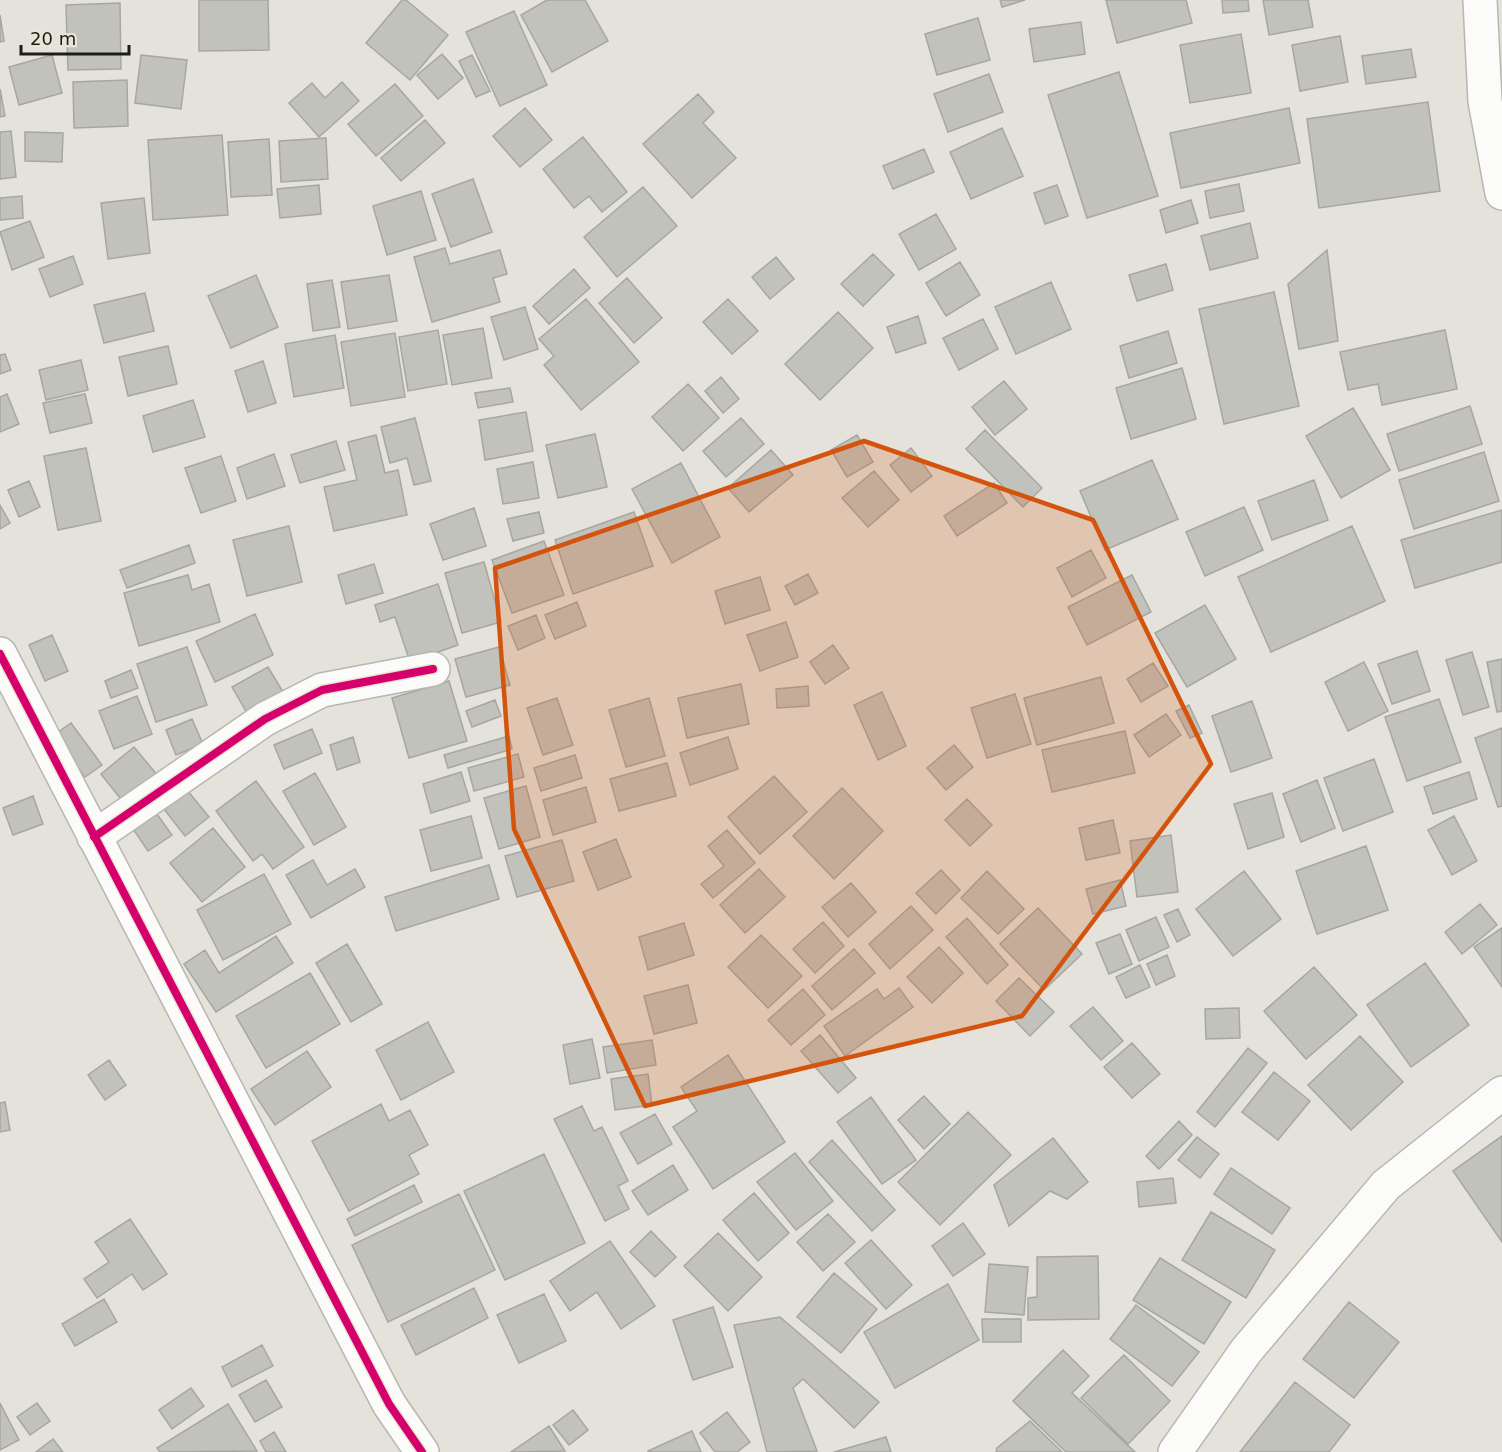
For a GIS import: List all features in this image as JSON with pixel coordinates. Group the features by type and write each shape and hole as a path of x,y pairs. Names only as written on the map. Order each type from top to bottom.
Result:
{"street":[{"path":"1480,0 1485,101 1502,193"},
{"path":"0,654 389,1404 422,1452"},
{"path":"94,837 265,719 322,690 434,669"},
{"path":"1175,1452 1246,1352 1386,1185 1502,1093"}],"highlighted area":[{"path":"864,441 1093,520 1211,764 1022,1016 645,1106 514,829 495,568"}],"building":[{"path":"199,0 268,0 269,50 199,51"},
{"path":"402,0 406,0 448,35 410,80 366,43"},
{"path":"547,0 585,0 608,41 552,72 521,15"},
{"path":"1000,0 1025,0 1002,7"},
{"path":"1106,0 1186,0 1192,23 1117,43"},
{"path":"1222,0 1248,0 1249,11 1223,13"},
{"path":"1263,0 1308,0 1313,27 1269,35"},
{"path":"120,3 121,69 68,70 66,5"},
{"path":"514,11 547,85 500,106 466,32"},
{"path":"0,15 4,41 0,42"},
{"path":"978,18 990,60 937,75 925,34"},
{"path":"1081,22 1085,54 1034,62 1029,29"},
{"path":"1241,34 1251,93 1190,103 1180,45"},
{"path":"1340,36 1348,82 1300,91 1292,45"},
{"path":"1411,49 1416,77 1366,84 1362,56"},
{"path":"442,54 463,78 438,99 417,75"},
{"path":"52,55 62,93 19,105 9,67"},
{"path":"141,55 187,60 181,109 135,103"},
{"path":"472,55 490,91 476,97 459,61"},
{"path":"1119,72 1158,196 1087,218 1048,95"},
{"path":"989,74 1003,112 948,132 934,94"},
{"path":"127,80 128,126 74,128 73,82"},
{"path":"342,82 359,101 319,137 289,103 312,83 325,98"},
{"path":"395,84 423,116 376,156 348,124"},
{"path":"0,89 5,116 0,117"},
{"path":"698,94 714,112 703,123 736,158 692,198 643,144"},
{"path":"1428,102 1440,191 1319,208 1307,119"},
{"path":"525,108 552,140 520,167 493,136"},
{"path":"1289,108 1300,163 1181,188 1170,133"},
{"path":"425,120 445,143 401,181 381,158"},
{"path":"1002,128 1023,176 971,199 950,152"},
{"path":"11,131 16,177 0,179 0,132"},
{"path":"25,132 63,133 62,162 25,161"},
{"path":"222,135 228,215 153,220 148,140"},
{"path":"583,137 627,192 602,212 589,196 574,208 543,169"},
{"path":"326,138 328,179 281,182 279,141"},
{"path":"269,139 272,195 231,197 228,142"},
{"path":"924,149 934,172 893,189 883,166"},
{"path":"473,179 492,232 451,247 432,194"},
{"path":"1239,184 1244,211 1210,218 1205,191"},
{"path":"319,185 321,214 280,218 277,189"},
{"path":"1057,185 1068,216 1045,224 1034,193"},
{"path":"643,187 677,226 617,277 584,237"},
{"path":"421,191 436,240 387,255 373,206"},
{"path":"22,196 23,218 0,220 0,198"},
{"path":"144,198 150,253 108,259 101,203"},
{"path":"1191,200 1198,223 1166,233 1160,210"},
{"path":"936,214 956,249 919,270 899,234"},
{"path":"30,221 44,257 12,270 0,232"},
{"path":"1250,223 1258,258 1210,270 1201,236"},
{"path":"445,248 450,264 500,250 507,274 493,278 500,302 432,322 414,257"},
{"path":"1327,250 1338,341 1299,349 1288,284"},
{"path":"873,254 894,275 863,306 841,284"},
{"path":"73,256 83,284 50,297 39,269"},
{"path":"776,257 794,279 770,299 752,277"},
{"path":"960,262 980,295 946,316 926,283"},
{"path":"1166,264 1173,290 1137,301 1129,275"},
{"path":"574,269 590,288 549,324 533,306"},
{"path":"256,275 278,327 231,348 208,296"},
{"path":"389,275 397,321 348,329 341,282"},
{"path":"627,278 662,318 634,343 599,303"},
{"path":"332,280 340,327 313,331 307,284"},
{"path":"1051,282 1071,329 1016,354 995,307"},
{"path":"1274,292 1299,406 1224,424 1199,309"},
{"path":"145,293 154,331 104,343 94,305"},
{"path":"586,299 639,362 581,410 544,365 554,356 539,339"},
{"path":"728,299 758,331 732,354 703,322"},
{"path":"525,307 538,349 504,360 491,317"},
{"path":"838,312 873,348 820,400 785,364"},
{"path":"918,316 926,343 896,353 887,327"},
{"path":"983,319 998,349 959,370 943,338"},
{"path":"483,328 492,378 452,385 443,335"},
{"path":"438,330 447,384 408,391 399,337"},
{"path":"1445,330 1457,389 1382,405 1378,384 1348,390 1340,352"},
{"path":"1168,331 1177,363 1129,378 1120,346"},
{"path":"395,333 405,397 351,406 341,342"},
{"path":"335,335 344,388 294,397 285,344"},
{"path":"168,346 177,384 128,396 119,357"},
{"path":"5,354 11,370 0,374 0,355"},
{"path":"81,360 88,390 46,400 39,370"},
{"path":"263,361 276,403 248,412 235,371"},
{"path":"1182,368 1196,419 1131,439 1116,388"},
{"path":"721,377 739,399 723,413 705,391"},
{"path":"1004,381 1027,409 995,435 972,407"},
{"path":"688,384 719,418 683,451 652,417"},
{"path":"510,388 513,402 478,408 475,393"},
{"path":"7,394 19,424 0,432 0,397"},
{"path":"85,394 92,423 50,433 43,403"},
{"path":"193,400 205,437 153,452 143,416"},
{"path":"1470,406 1482,444 1399,471 1387,434"},
{"path":"1353,408 1390,470 1341,498 1306,436"},
{"path":"526,412 533,451 485,460 479,420"},
{"path":"415,418 431,481 414,485 407,458 390,463 381,427"},
{"path":"741,418 764,444 726,477 703,451"},
{"path":"985,430 1042,488 1023,507 966,449"},
{"path":"595,434 607,487 558,498 546,445"},
{"path":"376,435 385,473 398,470 407,515 334,531 324,487 357,480 348,442"},
{"path":"857,435 873,462 847,477 831,450"},
{"path":"336,441 345,470 300,483 291,455"},
{"path":"86,448 101,521 58,530 44,456"},
{"path":"911,448 932,476 911,492 890,465"},
{"path":"771,450 793,475 749,512 728,488"},
{"path":"1484,452 1499,501 1414,529 1399,480"},
{"path":"274,454 285,486 247,499 237,468"},
{"path":"221,456 236,501 201,513 185,468"},
{"path":"1152,460 1178,519 1105,550 1080,491"},
{"path":"533,462 539,498 503,504 497,469"},
{"path":"681,463 720,537 672,563 632,489"},
{"path":"874,471 899,500 868,527 842,498"},
{"path":"1314,480 1328,520 1272,540 1258,501"},
{"path":"29,481 40,507 19,517 8,490"},
{"path":"994,483 1007,503 957,536 944,516"},
{"path":"0,505 10,523 0,529"},
{"path":"1244,507 1263,550 1205,576 1186,532"},
{"path":"474,508 486,546 443,560 430,524"},
{"path":"1502,510 1502,562 1415,588 1401,540"},
{"path":"539,512 544,533 513,541 507,519"},
{"path":"634,512 653,566 573,594 555,540"},
{"path":"289,526 302,582 247,596 233,540"},
{"path":"1352,526 1385,601 1271,652 1238,577"},
{"path":"544,541 564,595 512,613 492,560"},
{"path":"189,545 195,563 127,588 120,570"},
{"path":"1091,550 1106,578 1072,597 1057,568"},
{"path":"484,562 501,622 462,633 445,573"},
{"path":"374,564 383,593 346,604 338,575"},
{"path":"808,574 818,593 795,605 785,586"},
{"path":"188,575 192,590 209,584 220,622 139,646 124,593"},
{"path":"1132,575 1151,612 1087,645 1068,607"},
{"path":"760,577 770,610 725,624 715,591"},
{"path":"438,584 458,645 410,662 395,617 380,622 375,605"},
{"path":"577,602 586,626 555,639 545,615"},
{"path":"1205,605 1236,659 1187,687 1155,633"},
{"path":"255,614 273,655 215,682 196,641"},
{"path":"536,615 545,638 518,650 508,626"},
{"path":"786,622 798,657 760,671 747,635"},
{"path":"52,635 68,671 45,681 29,645"},
{"path":"833,645 849,668 825,684 810,662"},
{"path":"187,647 207,705 156,722 137,664"},
{"path":"499,647 510,685 466,697 455,659"},
{"path":"1417,651 1430,691 1392,704 1378,664"},
{"path":"1472,652 1489,707 1463,715 1446,660"},
{"path":"1502,659 1502,711 1497,712 1487,662"},
{"path":"1364,662 1388,711 1348,731 1325,682"},
{"path":"1153,663 1168,686 1141,702 1127,679"},
{"path":"268,667 283,692 247,713 232,687"},
{"path":"131,670 138,688 111,698 105,681"},
{"path":"1101,677 1114,723 1037,745 1024,698"},
{"path":"449,681 467,741 409,758 392,698"},
{"path":"741,684 749,724 687,738 678,698"},
{"path":"808,686 809,706 777,708 776,689"},
{"path":"882,692 906,746 878,760 854,705"},
{"path":"1015,694 1031,744 987,758 971,708"},
{"path":"137,696 152,734 114,749 99,711"},
{"path":"557,698 573,745 543,755 527,708"},
{"path":"649,698 665,756 626,767 609,710"},
{"path":"1439,699 1461,762 1407,781 1385,717"},
{"path":"495,700 501,716 472,727 466,711"},
{"path":"1252,701 1272,758 1231,772 1212,716"},
{"path":"1189,705 1202,733 1190,738 1176,711"},
{"path":"1166,714 1181,735 1149,757 1134,735"},
{"path":"192,719 203,744 176,755 166,730"},
{"path":"71,723 102,765 85,777 54,735"},
{"path":"1502,728 1502,806 1498,807 1475,738"},
{"path":"312,729 322,753 284,769 274,745"},
{"path":"1125,731 1135,773 1052,792 1042,750"},
{"path":"509,736 512,749 448,768 444,755"},
{"path":"353,737 360,762 337,770 330,745"},
{"path":"728,737 738,769 690,785 680,753"},
{"path":"954,745 973,767 946,790 927,768"},
{"path":"134,747 158,776 124,803 101,774"},
{"path":"518,754 524,777 474,791 468,768"},
{"path":"575,755 582,778 541,791 534,768"},
{"path":"1374,759 1393,812 1343,831 1324,778"},
{"path":"667,763 676,796 619,811 610,779"},
{"path":"461,772 470,801 431,813 423,784"},
{"path":"1469,772 1477,799 1433,814 1424,787"},
{"path":"315,773 346,827 314,845 283,791"},
{"path":"774,776 807,812 760,854 728,817"},
{"path":"1317,780 1335,828 1301,842 1283,794"},
{"path":"256,781 304,847 273,869 262,854 253,861 216,811"},
{"path":"526,786 540,837 499,849 484,798"},
{"path":"586,787 596,822 553,835 543,800"},
{"path":"842,788 883,831 834,879 793,836"},
{"path":"187,790 209,817 185,836 164,809"},
{"path":"1272,793 1284,837 1248,849 1234,804"},
{"path":"33,796 43,824 13,835 3,808"},
{"path":"967,799 992,825 970,846 945,820"},
{"path":"154,810 172,835 148,851 131,826"},
{"path":"471,816 482,858 431,871 420,830"},
{"path":"1454,816 1477,861 1452,875 1428,830"},
{"path":"1113,820 1120,853 1086,860 1079,828"},
{"path":"213,828 245,867 202,902 170,863"},
{"path":"727,830 755,863 713,898 701,884 724,866 708,846"},
{"path":"1171,835 1178,892 1137,897 1130,841"},
{"path":"616,839 631,877 598,890 583,852"},
{"path":"562,840 574,881 517,897 505,856"},
{"path":"1366,846 1388,910 1317,934 1296,871"},
{"path":"313,860 327,885 355,869 365,887 311,918 286,875"},
{"path":"489,865 499,899 396,931 385,897"},
{"path":"759,869 785,897 745,933 720,905"},
{"path":"941,870 960,890 936,914 916,893"},
{"path":"987,871 1024,909 998,934 961,898"},
{"path":"1244,871 1281,919 1233,956 1196,909"},
{"path":"264,874 291,924 223,960 197,910"},
{"path":"1120,880 1126,906 1093,914 1086,889"},
{"path":"851,883 876,912 848,937 822,907"},
{"path":"1480,904 1497,925 1462,954 1445,932"},
{"path":"911,906 933,930 890,969 869,944"},
{"path":"1038,908 1082,954 1044,990 1000,944"},
{"path":"1178,909 1190,935 1177,942 1164,915"},
{"path":"1156,917 1169,947 1139,961 1126,930"},
{"path":"967,918 1008,965 987,984 946,937"},
{"path":"823,922 844,946 815,973 793,949"},
{"path":"684,923 694,955 648,970 639,937"},
{"path":"1502,928 1502,987 1474,947"},
{"path":"1120,934 1132,964 1109,974 1096,943"},
{"path":"761,935 802,976 768,1008 728,967"},
{"path":"276,936 293,963 216,1012 184,964 205,950 219,973"},
{"path":"347,944 382,1004 351,1022 316,963"},
{"path":"939,947 963,973 932,1003 907,977"},
{"path":"854,949 875,973 832,1010 812,986"},
{"path":"1167,955 1175,976 1156,985 1147,964"},
{"path":"1425,963 1469,1025 1411,1067 1367,1005"},
{"path":"1140,965 1150,987 1126,998 1116,977"},
{"path":"1314,967 1357,1015 1306,1059 1264,1011"},
{"path":"310,973 340,1024 266,1068 236,1016"},
{"path":"1019,978 1054,1012 1030,1036 996,1001"},
{"path":"688,985 697,1023 654,1034 644,996"},
{"path":"899,988 913,1007 845,1056 824,1026 877,989 884,999"},
{"path":"803,989 825,1015 791,1045 768,1020"},
{"path":"1093,1007 1123,1041 1101,1060 1070,1026"},
{"path":"1239,1008 1240,1038 1206,1039 1205,1009"},
{"path":"428,1022 454,1072 401,1100 376,1050"},
{"path":"820,1035 856,1078 838,1093 801,1051"},
{"path":"1360,1036 1403,1082 1351,1130 1308,1085"},
{"path":"592,1039 600,1078 570,1084 563,1045"},
{"path":"652,1040 656,1065 607,1073 603,1047"},
{"path":"1132,1043 1160,1074 1132,1098 1104,1067"},
{"path":"1248,1048 1267,1063 1215,1127 1197,1112"},
{"path":"307,1051 331,1087 275,1125 251,1089"},
{"path":"728,1055 785,1142 713,1189 673,1127 697,1111 681,1087"},
{"path":"109,1060 126,1085 105,1100 88,1075"},
{"path":"1274,1072 1310,1101 1278,1140 1242,1112"},
{"path":"648,1074 652,1105 615,1110 611,1079"},
{"path":"924,1096 950,1124 924,1149 898,1120"},
{"path":"871,1097 916,1160 882,1184 837,1122"},
{"path":"5,1102 10,1130 0,1132 0,1103"},
{"path":"381,1104 389,1121 410,1110 428,1145 409,1155 419,1174 349,1211 312,1141"},
{"path":"582,1106 594,1131 602,1127 628,1181 618,1186 629,1209 605,1221 554,1119"},
{"path":"968,1112 1011,1155 940,1225 898,1182"},
{"path":"655,1114 672,1144 638,1164 620,1133"},
{"path":"1179,1121 1192,1135 1159,1169 1146,1156"},
{"path":"1502,1136 1502,1242 1453,1171"},
{"path":"1197,1137 1219,1154 1200,1178 1178,1160"},
{"path":"1053,1138 1088,1182 1067,1199 1050,1191 1009,1226 994,1185"},
{"path":"832,1140 895,1210 872,1231 809,1162"},
{"path":"795,1153 833,1201 796,1230 757,1182"},
{"path":"544,1154 585,1243 505,1280 464,1191"},
{"path":"673,1165 688,1190 648,1215 632,1191"},
{"path":"1231,1168 1290,1208 1272,1234 1214,1194"},
{"path":"1173,1178 1176,1203 1139,1207 1137,1182"},
{"path":"414,1185 422,1202 355,1236 347,1219"},
{"path":"754,1193 789,1233 758,1261 723,1220"},
{"path":"459,1194 495,1270 388,1322 352,1245"},
{"path":"1211,1212 1275,1250 1246,1298 1182,1260"},
{"path":"828,1214 855,1242 823,1271 797,1242"},
{"path":"130,1219 167,1274 143,1290 132,1274 97,1298 84,1279 109,1262 95,1242"},
{"path":"963,1223 985,1254 953,1276 932,1246"},
{"path":"651,1231 676,1257 655,1277 630,1252"},
{"path":"718,1233 762,1277 728,1311 684,1266"},
{"path":"871,1240 912,1285 886,1309 845,1263"},
{"path":"610,1241 655,1306 621,1329 597,1292 570,1311 550,1281"},
{"path":"1098,1256 1099,1319 1028,1320 1028,1298 1037,1297 1037,1257"},
{"path":"1160,1258 1231,1302 1204,1344 1133,1300"},
{"path":"989,1264 1028,1267 1024,1315 985,1312"},
{"path":"834,1273 877,1309 841,1353 797,1317"},
{"path":"948,1284 979,1340 895,1388 864,1332"},
{"path":"474,1288 488,1318 416,1355 401,1325"},
{"path":"544,1294 566,1341 519,1363 497,1315"},
{"path":"104,1299 117,1322 75,1346 62,1324"},
{"path":"1349,1302 1399,1342 1354,1398 1303,1359"},
{"path":"1136,1305 1199,1352 1172,1386 1110,1339"},
{"path":"713,1307 733,1367 693,1380 673,1320"},
{"path":"780,1317 879,1402 854,1428 803,1379 793,1388 817,1451 767,1452 734,1325"},
{"path":"982,1319 1021,1319 1021,1342 983,1342"},
{"path":"262,1345 273,1366 232,1387 222,1367"},
{"path":"1063,1350 1089,1376 1072,1393 1135,1452 1066,1452 1013,1401"},
{"path":"1124,1355 1170,1401 1128,1444 1081,1398"},
{"path":"266,1380 282,1407 255,1422 239,1395"},
{"path":"1295,1382 1350,1425 1329,1452 1240,1452"},
{"path":"191,1388 204,1406 172,1429 159,1410"},
{"path":"0,1403 19,1440 0,1450"},
{"path":"37,1403 50,1421 30,1435 17,1417"},
{"path":"228,1404 257,1451 160,1452 157,1448"},
{"path":"573,1410 588,1430 569,1445 553,1425"},
{"path":"727,1412 750,1442 737,1452 715,1452 700,1433"},
{"path":"1030,1421 1062,1452 996,1452 997,1448"},
{"path":"549,1426 565,1451 511,1452"},
{"path":"692,1431 701,1452 648,1452 648,1451"},
{"path":"274,1432 286,1452 266,1452 260,1441"},
{"path":"886,1437 891,1452 834,1452"},
{"path":"53,1439 63,1452 36,1452"}],"cycle path":[{"path":"0,654 389,1404 422,1452"},
{"path":"94,837 265,719 322,690 433,669"}]}
